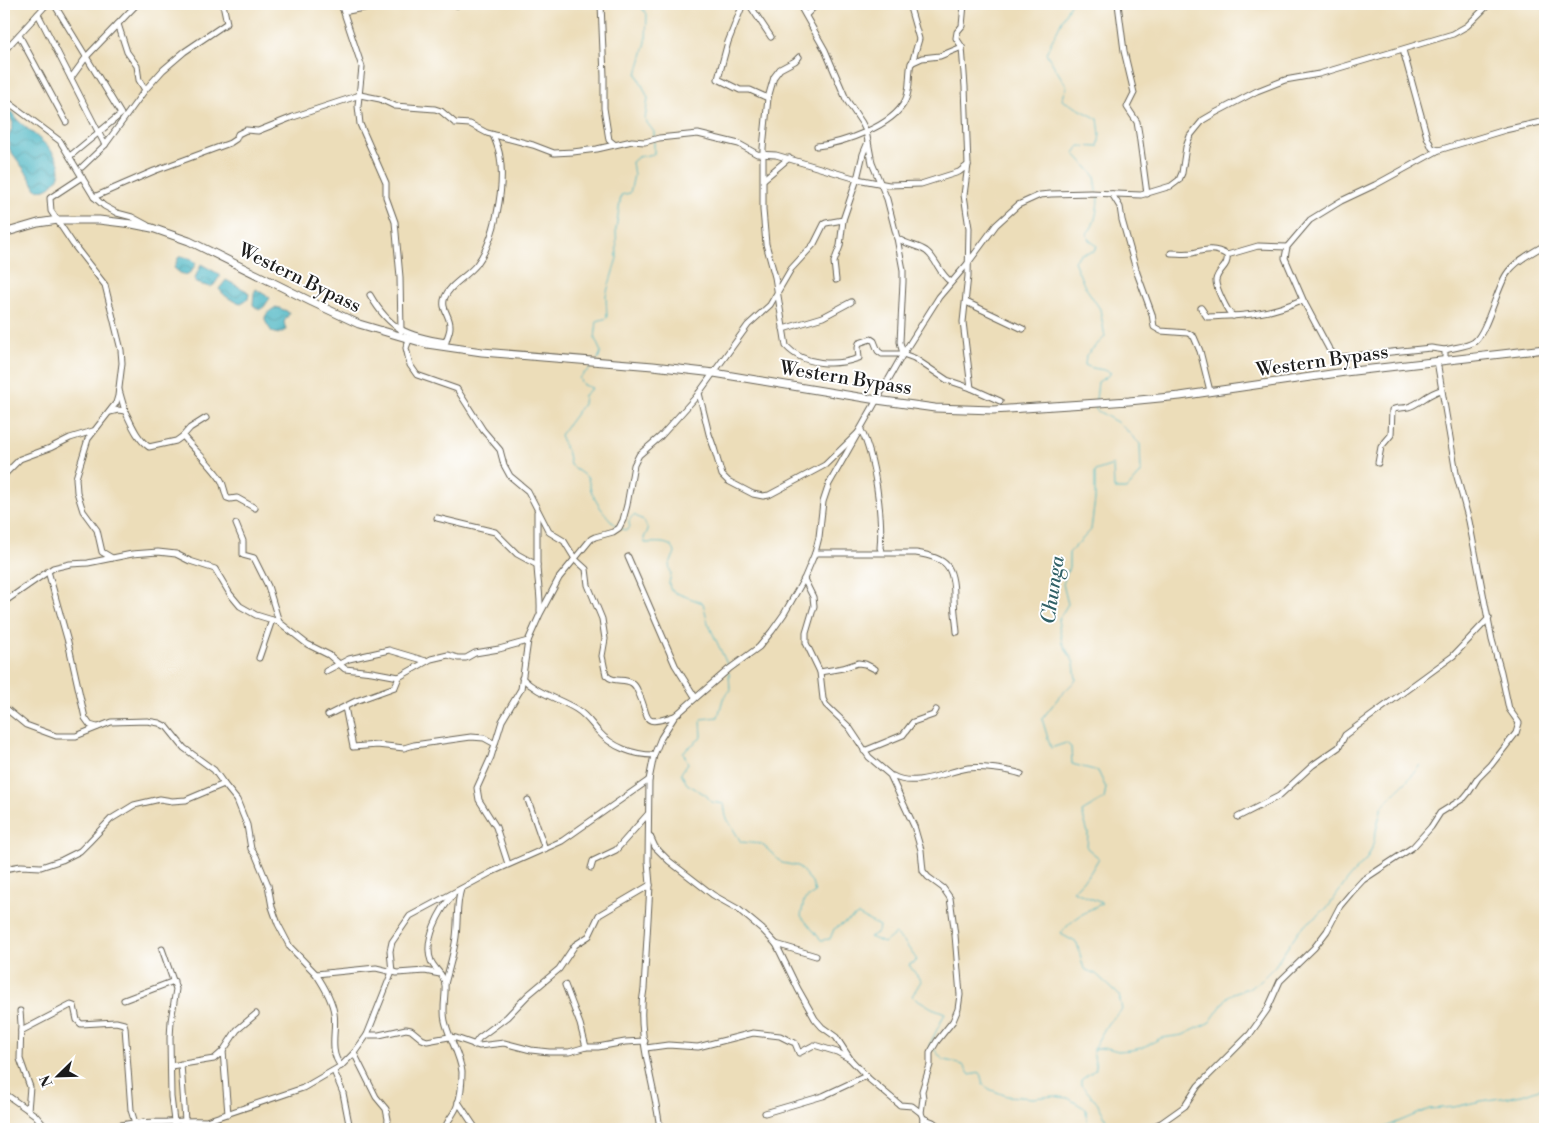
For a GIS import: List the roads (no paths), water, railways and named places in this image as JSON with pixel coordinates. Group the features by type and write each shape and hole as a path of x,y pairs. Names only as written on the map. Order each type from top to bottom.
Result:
{"main road":[{"name":"Western Bypass","path":"4,233 38,223 58,220 98,220 152,228 202,247 359,324 409,340 482,352 602,361 714,373 935,408 993,410 1103,403 1210,392 1437,361 1545,349"}],"street":[{"path":"4,51 47,4"},
{"path":"54,4 121,114 99,131 71,158"},
{"path":"71,78 87,56 137,4"},
{"path":"82,167 105,145 145,90 163,70 184,52 227,23 223,4"},
{"path":"342,6 348,10 384,4"},
{"path":"601,4 604,108 609,140 615,145"},
{"path":"743,4 728,42 718,79 740,90 750,90 768,98"},
{"path":"749,4 771,36"},
{"path":"799,4 825,50 846,99 859,116 866,131 872,163 882,183 897,238 904,282 900,342 903,354"},
{"path":"806,15 817,4"},
{"path":"817,146 830,144 885,122 904,103 911,63 919,39 909,4"},
{"path":"964,4 962,26 957,32 956,38 962,47 966,86 968,165 964,191 969,228 966,302 963,322 971,388"},
{"path":"1118,4 1124,51 1134,93 1127,107 1128,112 1133,115 1138,128 1147,194"},
{"path":"660,1129 641,1027 650,885 648,834 649,780 654,755 661,738 675,716 695,697 766,640 784,614 804,579 815,553 825,494 903,354 951,282 968,263 996,225 1018,205 1045,195 1147,194 1171,186 1179,180 1182,173 1186,147 1190,136 1203,120 1215,113 1257,91 1285,80 1320,74 1403,50 1462,30 1489,4"},
{"path":"342,6 362,67 358,106 360,124 386,183 386,197 395,222 400,277 401,331"},
{"path":"38,14 105,145"},
{"path":"118,24 127,52 137,66 138,80 145,90"},
{"path":"19,35 66,122"},
{"path":"911,63 922,58 940,56 962,47"},
{"path":"1403,50 1414,84 1427,137 1432,148 1439,150"},
{"path":"799,57 775,74 768,98 764,142 766,244 774,277 786,346 798,356 814,361 842,362 859,358 859,343 871,339 882,354 903,354 914,358 947,380 1000,401"},
{"path":"94,197 154,171 230,143 241,132 246,130 258,131 293,117 320,110 360,95 396,106 435,109 441,111 455,123 470,124 479,130 493,135 554,152 581,151 632,141 645,142 698,134 739,144 757,154 789,158 858,179 889,185 920,184 959,172 968,165"},
{"path":"4,99 60,141 94,197 108,209 132,217 152,228"},
{"path":"1545,121 1505,130 1439,150 1375,185 1341,201 1310,220 1287,247 1285,258 1304,302 1329,349 1342,357 1431,348 1445,350 1468,345 1478,338 1504,277 1520,261 1545,245"},
{"path":"370,295 393,325 401,331 446,342 450,325 443,304 445,296 470,273 480,259 489,242 498,210 502,174 500,153 493,135"},
{"path":"836,280 834,262 840,246 842,220 858,179 863,154 868,142"},
{"path":"71,158 82,167 85,173 83,179 50,198 52,211 73,244 105,285 122,363 116,403 88,439 76,478 76,485 84,511 98,533 102,552 100,559 95,562"},
{"path":"764,179 789,158"},
{"path":"1112,194 1120,207 1137,273 1152,314 1154,327 1161,331 1188,333 1194,337 1200,351 1210,392"},
{"path":"508,864 496,827 479,800 477,788 491,757 505,715 521,689 528,641 540,614 559,578 593,538 614,532 619,528 623,520 636,460 639,455 670,427 700,392 748,326 770,305 791,269 814,244 824,224 842,220"},
{"path":"897,238 906,244 926,251 943,276 951,282"},
{"path":"1171,253 1191,253 1208,249 1227,255 1258,246 1287,247"},
{"path":"1227,255 1228,261 1218,274 1216,283 1227,310 1233,316"},
{"path":"1201,308 1207,317 1233,316 1268,312 1299,301 1304,302"},
{"path":"782,328 823,317 850,302"},
{"path":"966,302 1023,328"},
{"path":"409,340 406,348 413,371 417,375 457,388 483,430 500,450 506,471 528,491 549,532 564,541 575,558 586,569 586,580 602,619 605,638 602,656 606,675 612,680 628,681 635,685 643,702 646,717 650,721 655,722 675,716"},
{"path":"1445,350 1445,360"},
{"path":"1154,1126 1185,1106 1198,1086 1250,1034 1266,1010 1280,981 1314,948 1327,931 1340,906 1351,893 1363,880 1413,847 1440,814 1464,798 1478,778 1491,765 1516,733 1519,723 1508,706 1492,640 1469,521 1456,473 1437,361"},
{"path":"119,390 125,411 134,429 146,445 149,446 168,443 183,436 190,428 206,418"},
{"path":"1378,463 1381,447 1390,437 1392,431 1392,410 1409,407 1430,392 1441,390"},
{"path":"700,392 709,434 722,475 728,481 753,494 763,496 769,494 818,470 834,458 861,430"},
{"path":"110,412 125,411"},
{"path":"861,430 875,477 881,528 880,550 882,552"},
{"path":"4,475 20,459 70,438 93,431"},
{"path":"183,436 201,457 206,460 222,483 227,498 237,498 255,508"},
{"path":"538,511 537,565 541,596 540,614"},
{"path":"437,518 495,532 517,554 537,565"},
{"path":"236,524 243,541 244,555 254,558 268,586 279,622"},
{"path":"102,552 112,558"},
{"path":"4,602 48,571 60,565 95,562 158,552 176,554 190,561 215,569 230,594 240,606 256,615 279,622 308,644 329,655 341,667 399,677"},
{"path":"815,553 916,553 941,560 948,568 954,581 957,632"},
{"path":"628,557 676,665 695,697"},
{"path":"48,571 68,642 85,718 90,725 97,727"},
{"path":"804,579 813,597 814,606 806,632 806,643 820,672 825,703 849,727 864,751 874,762 895,778 910,782 974,767 1009,770 1021,774"},
{"path":"1238,817 1279,796 1313,765 1339,747 1345,735 1453,656 1489,618"},
{"path":"259,658 272,620"},
{"path":"328,715 356,701 395,687 399,677 426,661 448,655 466,658 474,653 494,651 528,641"},
{"path":"326,671 359,656 389,650 426,661"},
{"path":"820,672 858,663 866,664 875,669"},
{"path":"522,678 550,697 578,710 588,718 607,740 636,754 654,755"},
{"path":"4,707 26,725 56,736 76,736 112,722 147,721 159,723 167,728 184,748 214,770 233,794 243,811 248,825 252,849 268,886 273,911 284,938 316,974 331,1002 335,1022 333,1038 336,1058 341,1066"},
{"path":"345,707 354,747 377,745 404,748 419,744 471,737 484,738 494,744"},
{"path":"864,751 899,738 906,733 913,722 933,715 936,710"},
{"path":"890,775 914,826 921,850 924,871 928,877 943,888 951,902 959,973 960,995 958,1009 953,1021 936,1041 930,1053 930,1065 922,1091 922,1129"},
{"path":"206,1121 302,1088 341,1066 354,1053 367,1035 392,972 390,951 392,942 404,922 416,912 508,864 572,835 589,821 649,780"},
{"path":"4,869 21,866 40,867 62,860 90,842 112,818 134,805 160,799 172,801 186,800 224,784"},
{"path":"528,800 545,848"},
{"path":"591,868 591,863 595,859 620,847 628,835 648,814"},
{"path":"648,834 656,847 669,861 713,895 735,906 744,915 752,919 776,944 811,1012 822,1027 836,1037 851,1060 866,1076 900,1105 912,1106 942,1129"},
{"path":"474,1045 559,969 575,945 589,936 600,916 650,885"},
{"path":"445,1129 458,1102 461,1089 461,1065 443,1014 445,984 456,936 458,900 461,889"},
{"path":"445,984 433,965 430,955 432,930 443,908 454,893"},
{"path":"776,944 816,956"},
{"path":"162,949 174,981 176,996 171,1021 170,1066 174,1121"},
{"path":"316,974 376,968 392,972 425,971 440,974"},
{"path":"124,1000 174,981"},
{"path":"565,985 580,1024 586,1047"},
{"path":"21,1031 71,1005 74,1006 77,1020 81,1024 116,1022 124,1024 126,1027 130,1110 134,1123"},
{"path":"20,1011 20,1059 30,1087 28,1110"},
{"path":"170,1066 214,1059 223,1051 237,1030 256,1014"},
{"path":"367,1035 379,1035 406,1029 411,1030 427,1041 451,1037 474,1045 485,1046 504,1043 531,1050 569,1052 586,1047 598,1047 625,1042 698,1047 753,1034 780,1036 795,1043 799,1053 814,1045 837,1052 851,1060"},
{"path":"837,1052 841,1044"},
{"path":"223,1051 228,1114"},
{"path":"354,1053 376,1097 386,1109 387,1129"},
{"path":"181,1064 185,1121"},
{"path":"334,1071 343,1093 350,1129"},
{"path":"765,1113 823,1096 866,1076"},
{"path":"4,1093 35,1115 47,1129"},
{"path":"458,1102 476,1129"},
{"path":"106,1129 134,1123 196,1120 206,1121 222,1129"},
{"path":"144,1122 146,1129"}],"water":[{"path":"11,111 57,158 60,167 59,176 47,188 36,189 10,150 8,140 13,124 9,113"},
{"path":"181,256 192,259 196,263 192,271 186,275 174,268 178,258"},
{"path":"201,264 220,276 214,285 210,287 196,283 195,278"},
{"path":"226,280 247,291 249,294 248,299 241,303 232,300 224,294 219,289"},
{"path":"256,289 270,298 264,307 259,310 253,305"},
{"path":"276,307 287,311 289,314 284,322 286,330 278,334 272,332 265,321 266,315"}],"waterway":[{"path":"638,4 647,14 646,42 637,74 648,98 645,120 654,132 654,136"},
{"name":"Chunga","path":"1070,4 1046,53 1067,87 1062,100 1098,119 1100,134 1098,147 1079,146 1074,153 1095,176 1097,191"},
{"path":"598,359 601,352 595,339 597,321 607,318 606,295 617,258 616,229 621,195 630,193 634,175 632,162 638,157 654,154 654,140"},
{"name":"Chunga","path":"1096,400 1098,382 1111,373 1085,365 1086,355 1105,337 1100,309 1084,285 1074,261 1080,254 1094,251 1097,246 1088,239 1087,233 1093,226 1098,195"},
{"path":"595,364 579,378 583,385 592,388 584,395 583,404 560,435 568,454 570,465 588,478 595,499 617,527"},
{"name":"Chunga","path":"1093,1129 1107,1124 1103,1112 1081,1085 1081,1080 1096,1069 1093,1049 1108,1023 1122,1010 1119,995 1096,974 1084,969 1077,943 1061,934 1074,920 1102,903 1073,891 1090,873 1099,858 1087,848 1088,833 1082,812 1104,799 1106,788 1098,771 1072,764 1071,747 1066,743 1051,748 1042,719 1059,697 1076,680 1074,663 1062,642 1058,620 1068,604 1063,584 1069,567 1069,553 1091,530 1095,499 1095,471 1113,465 1114,489 1127,489 1141,473 1140,444 1120,424 1096,410 1096,406"},
{"path":"621,529 627,530 630,527 629,520 634,515 644,521 648,530 644,538 645,543 663,543 671,546 675,553 669,565 671,574 670,589 703,603 708,623 728,666"},
{"path":"729,673 730,690 723,699 718,717 701,719 702,737 683,752 688,763 681,773 687,784 706,795 711,802 724,804 726,817 741,842 762,844 782,863 798,866 812,882 815,893 804,900 801,916 821,940 830,939 834,929 858,915 879,926 878,932 869,937 884,943 895,934 905,943 917,960 909,965 921,981 912,996 932,1008 945,1013 929,1046 931,1047"},
{"path":"1094,1049 1131,1050 1142,1048 1161,1038 1183,1035 1210,1022 1228,996 1251,987 1261,980 1275,966 1299,930 1328,907 1349,878 1366,860 1372,848 1383,806 1420,765"},
{"path":"934,1049 942,1059 963,1065 970,1075 980,1073 983,1084 989,1089 1007,1096 1033,1098 1053,1096 1068,1098 1086,1109 1087,1129"},
{"path":"1381,1129 1429,1109 1454,1107 1522,1095 1539,1089 1545,1084"}]}
